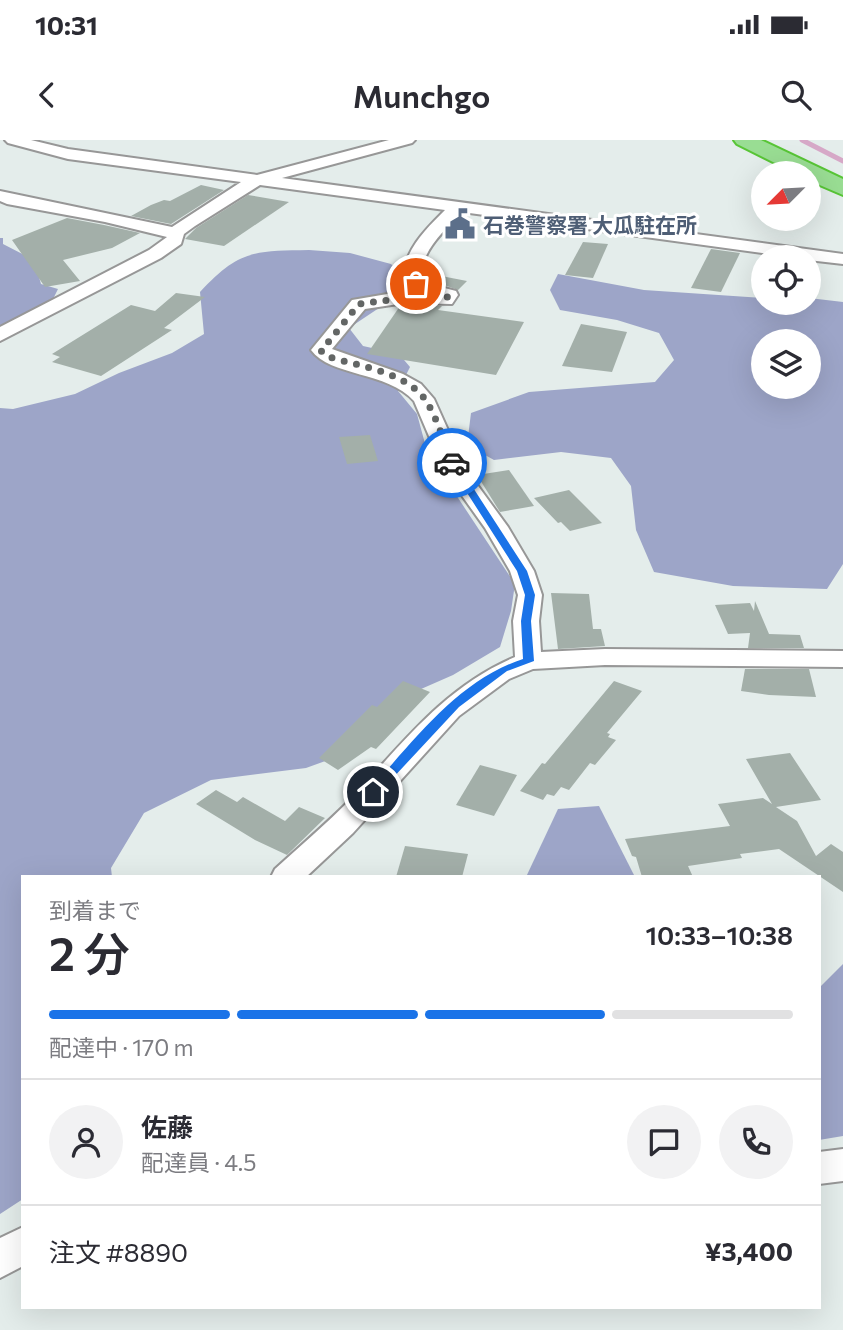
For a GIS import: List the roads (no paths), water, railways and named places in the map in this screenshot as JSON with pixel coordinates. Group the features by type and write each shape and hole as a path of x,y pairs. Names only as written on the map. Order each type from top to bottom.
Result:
{"highway":[{"path":"744,140 843,188"}],"street":[{"path":"13,140 68,154 843,259"},
{"path":"0,196 40,208 106,217 157,232 176,232 256,180 407,140"},
{"path":"458,207 419,253 411,271 412,279 422,288 449,295 445,300 405,298 359,304 321,351 329,357 396,378 414,388 424,398 454,470 496,527 522,571 530,595 526,621 528,661"},
{"path":"0,335 155,254 175,240 176,232"},
{"path":"288,875 341,828 455,704 504,669 528,661 582,657 843,659"},
{"path":"821,1168 843,1166"},
{"path":"0,1260 21,1245"}],"waterway":[{"path":"802,140 843,161"}],"place":[{"name":"石巻警察署 大瓜駐在所","path":"460,224"}]}
